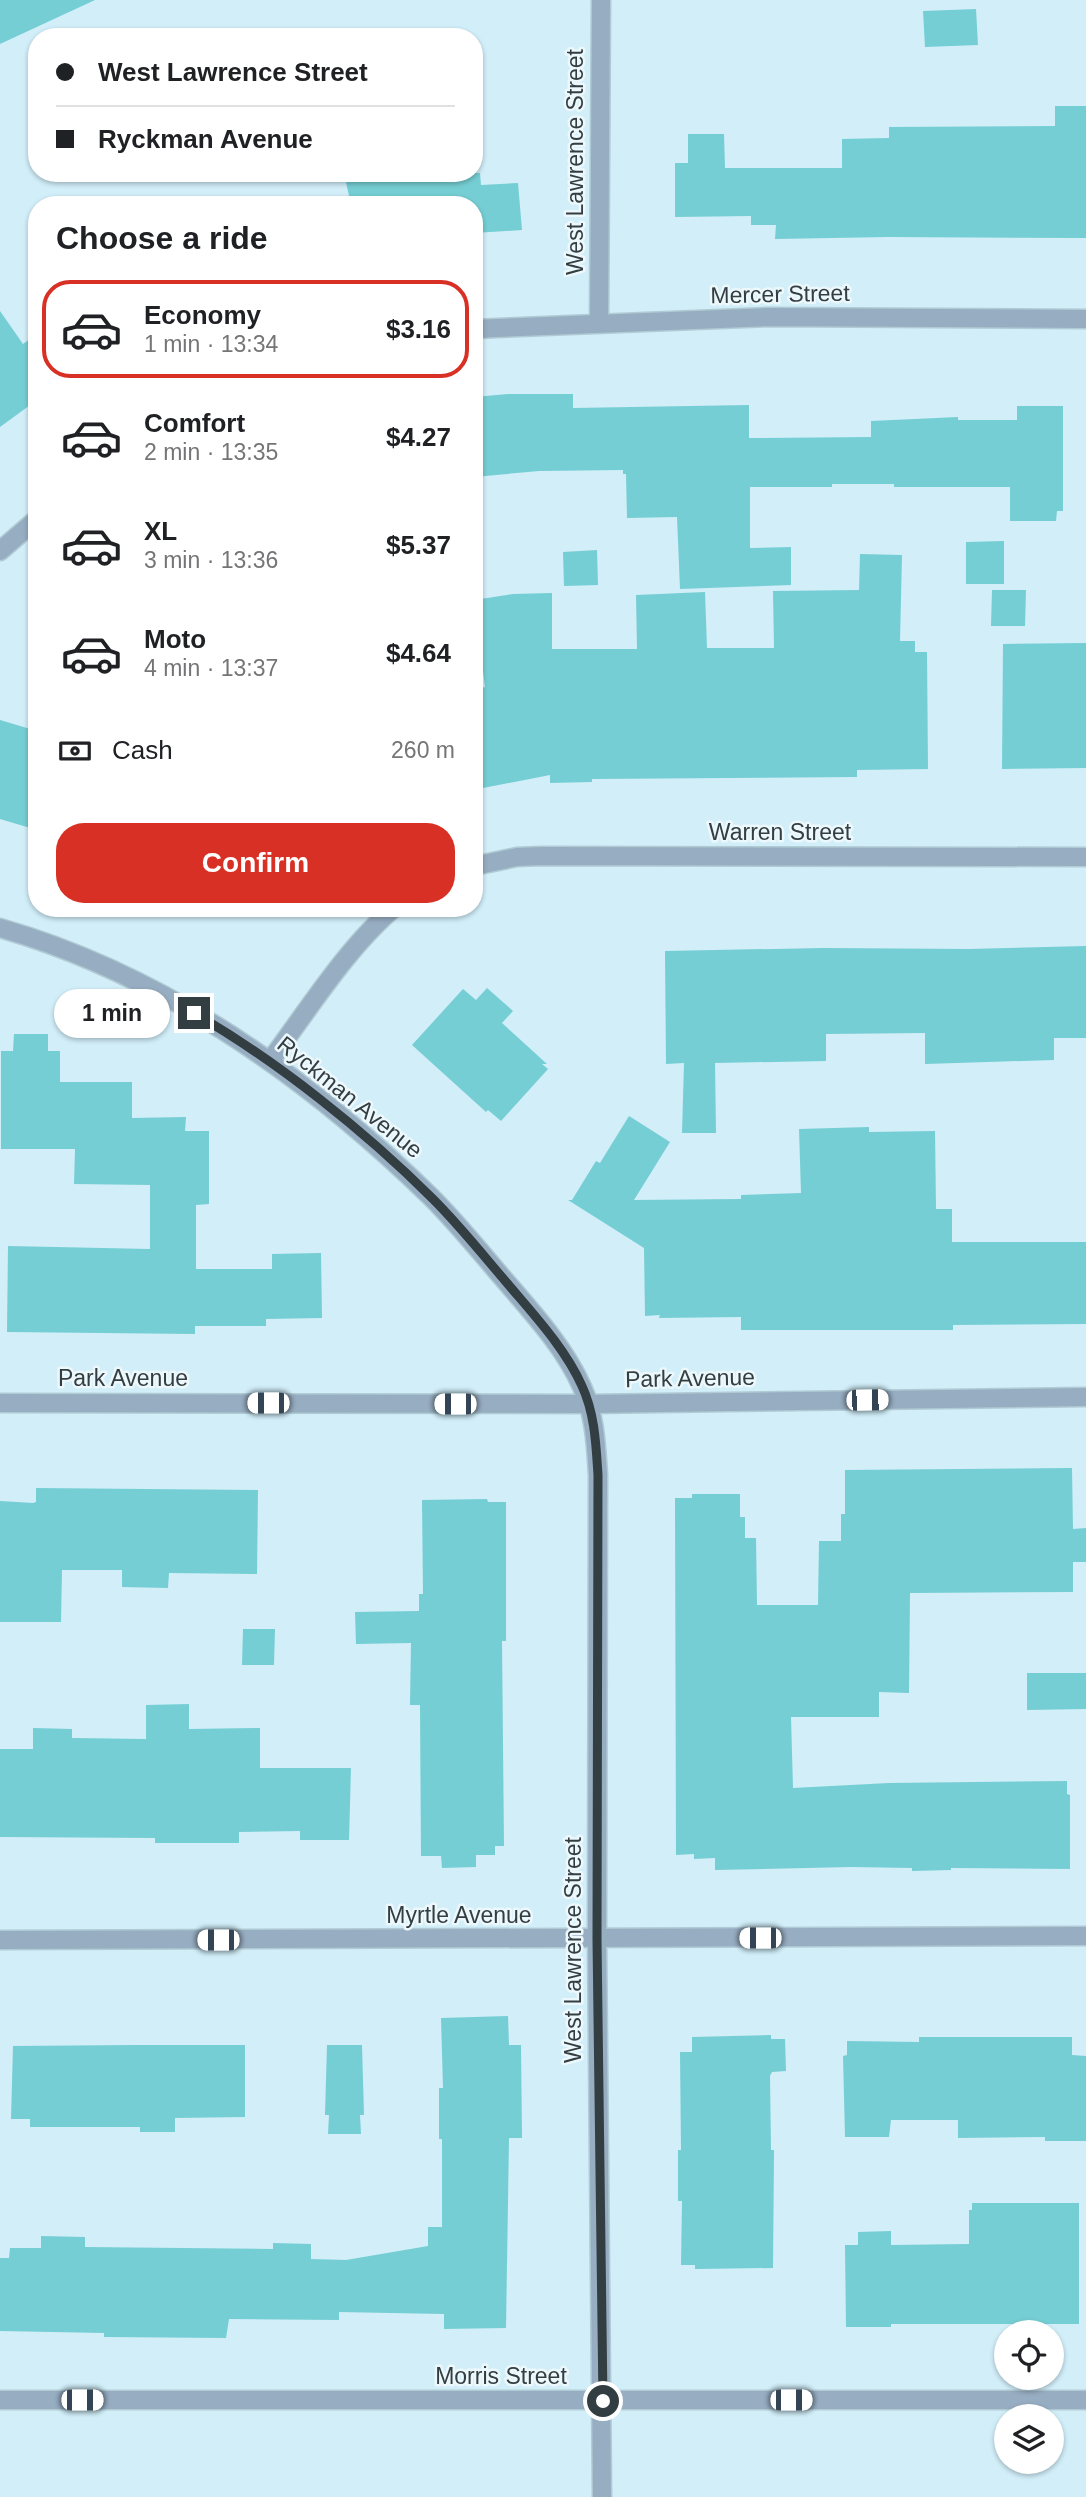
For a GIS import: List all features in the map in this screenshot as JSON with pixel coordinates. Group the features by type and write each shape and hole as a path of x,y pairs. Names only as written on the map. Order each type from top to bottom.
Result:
{"street":[{"name":"West Lawrence Street","path":"599,324 601,0"},
{"name":"Mercer Street","path":"483,328 768,317 1086,319"},
{"path":"0,551 28,527"},
{"name":"Warren Street","path":"483,863 541,856 1086,857"},
{"path":"270,1061 369,931 384,917"},
{"name":"Ryckman Avenue","path":"0,928 40,941 154,991 270,1061 382,1152 462,1230 541,1324 569,1363 589,1404"},
{"name":"Park Avenue","path":"0,1403 589,1404 1086,1397"},
{"name":"West Lawrence Street","path":"589,1404 596,1442 598,1475 597,1939 602,2497"},
{"name":"Myrtle Avenue","path":"0,1940 1086,1936"},
{"name":"Morris Street","path":"0,2400 1086,2400"}],"building":[{"path":"0,0 95,0 35,28 28,28 28,31 0,44"},
{"path":"976,9 978,45 925,47 923,11"},
{"path":"1055,106 1086,106 1086,238 775,239 776,225 751,225 751,216 675,217 675,163 688,163 688,134 724,134 725,168 842,168 842,139 889,138 889,127 1055,126"},
{"path":"346,182 481,182 481,185 518,183 522,230 483,232 483,196 349,196"},
{"path":"0,311 23,344 28,340 28,407 0,427"},
{"path":"573,394 573,408 749,405 749,438 871,437 871,421 958,417 958,420 1017,420 1017,406 1063,406 1063,511 1057,511 1056,521 1010,521 1010,487 832,484 832,487 750,487 750,548 791,547 791,585 680,589 677,517 627,518 626,474 623,474 623,470 539,471 483,476 483,396"},
{"path":"1004,541 1004,584 966,584 966,542"},
{"path":"597,550 598,585 564,586 563,552"},
{"path":"860,554 902,555 900,641 915,641 915,652 927,652 928,769 857,770 857,777 592,779 592,782 550,783 550,775 483,788 483,599 513,594 552,593 552,649 637,649 636,595 705,592 707,648 774,648 773,591 859,590"},
{"path":"992,590 1026,590 1025,626 991,626"},
{"path":"1086,643 1086,768 1002,769 1003,644"},
{"path":"0,720 28,728 28,827 0,819"},
{"path":"1086,946 1086,1038 1054,1038 1054,1060 925,1064 925,1033 826,1034 826,1061 715,1063 716,1133 682,1133 684,1063 666,1064 665,951"},
{"path":"487,988 513,1011 502,1023 547,1064 542,1064 548,1069 501,1121 488,1110 486,1112 412,1045 463,989 476,1000"},
{"path":"14,1034 48,1034 48,1051 60,1051 60,1082 132,1082 132,1118 186,1117 185,1131 209,1131 209,1204 196,1205 196,1269 272,1269 272,1254 321,1253 322,1318 266,1319 266,1326 195,1326 195,1334 7,1332 8,1246 150,1249 150,1185 74,1184 75,1149 1,1149 1,1051 13,1051"},
{"path":"629,1116 670,1142 634,1200 741,1199 741,1195 801,1193 799,1129 869,1127 869,1132 935,1131 936,1209 952,1209 952,1242 1086,1242 1086,1324 953,1325 953,1330 741,1330 741,1317 645,1316 644,1248 568,1200 572,1200 596,1161 600,1163"},
{"path":"1072,1468 1073,1529 1086,1528 1086,1562 1073,1562 1073,1592 910,1593 909,1693 879,1692 879,1717 791,1717 793,1788 889,1783 1067,1781 1067,1794 1070,1795 1070,1869 951,1868 912,1871 912,1868 851,1867 715,1870 715,1858 694,1859 694,1854 676,1855 675,1498 692,1498 692,1494 740,1494 740,1517 745,1517 745,1538 756,1538 757,1605 818,1605 819,1541 841,1541 841,1514 845,1514 845,1470"},
{"path":"36,1488 258,1490 257,1574 169,1573 168,1588 122,1587 122,1570 62,1570 61,1622 0,1622 0,1501 36,1502"},
{"path":"487,1499 488,1502 506,1502 506,1641 502,1641 504,1846 495,1846 495,1855 476,1855 476,1867 442,1868 441,1856 421,1856 420,1705 410,1705 411,1643 356,1644 355,1612 419,1611 419,1594 423,1594 422,1500"},
{"path":"243,1629 275,1629 274,1665 242,1665"},
{"path":"1027,1673 1086,1673 1086,1709 1027,1710"},
{"path":"189,1704 189,1729 260,1728 260,1768 351,1768 349,1840 300,1840 300,1831 239,1832 239,1843 155,1843 155,1838 0,1837 0,1749 33,1749 33,1728 72,1729 72,1738 146,1739 146,1705"},
{"path":"508,2016 509,2045 521,2045 522,2138 509,2138 506,2328 444,2329 444,2314 339,2312 339,2320 229,2319 226,2338 104,2337 104,2333 0,2331 0,2258 9,2258 10,2248 41,2248 41,2236 85,2237 85,2247 273,2249 273,2243 311,2244 311,2259 346,2260 428,2246 428,2227 442,2227 442,2139 439,2139 439,2088 443,2088 441,2018"},
{"path":"771,2035 771,2039 785,2039 786,2071 772,2072 770,2076 771,2150 774,2150 773,2268 695,2269 695,2265 681,2265 682,2201 678,2201 678,2150 681,2150 680,2052 692,2052 692,2037"},
{"path":"919,2037 1072,2037 1072,2055 1086,2056 1086,2141 1045,2141 1045,2137 958,2138 958,2120 891,2120 889,2137 845,2137 843,2056 847,2055 847,2041 919,2042"},
{"path":"245,2045 245,2117 175,2118 175,2132 140,2132 140,2127 30,2127 30,2119 11,2119 13,2046"},
{"path":"327,2045 362,2045 364,2115 360,2115 361,2134 328,2134 329,2115 325,2115"},
{"path":"972,2203 1079,2203 1079,2324 1064,2324 1064,2320 994,2320 994,2324 846,2327 845,2245 858,2245 858,2232 891,2231 891,2245 969,2244 969,2210 972,2210"}],"route":[{"path":"194,1013 270,1061 382,1152 432,1198 541,1324 569,1363 589,1404 596,1442 598,1475 597,1939 603,2401"}]}
